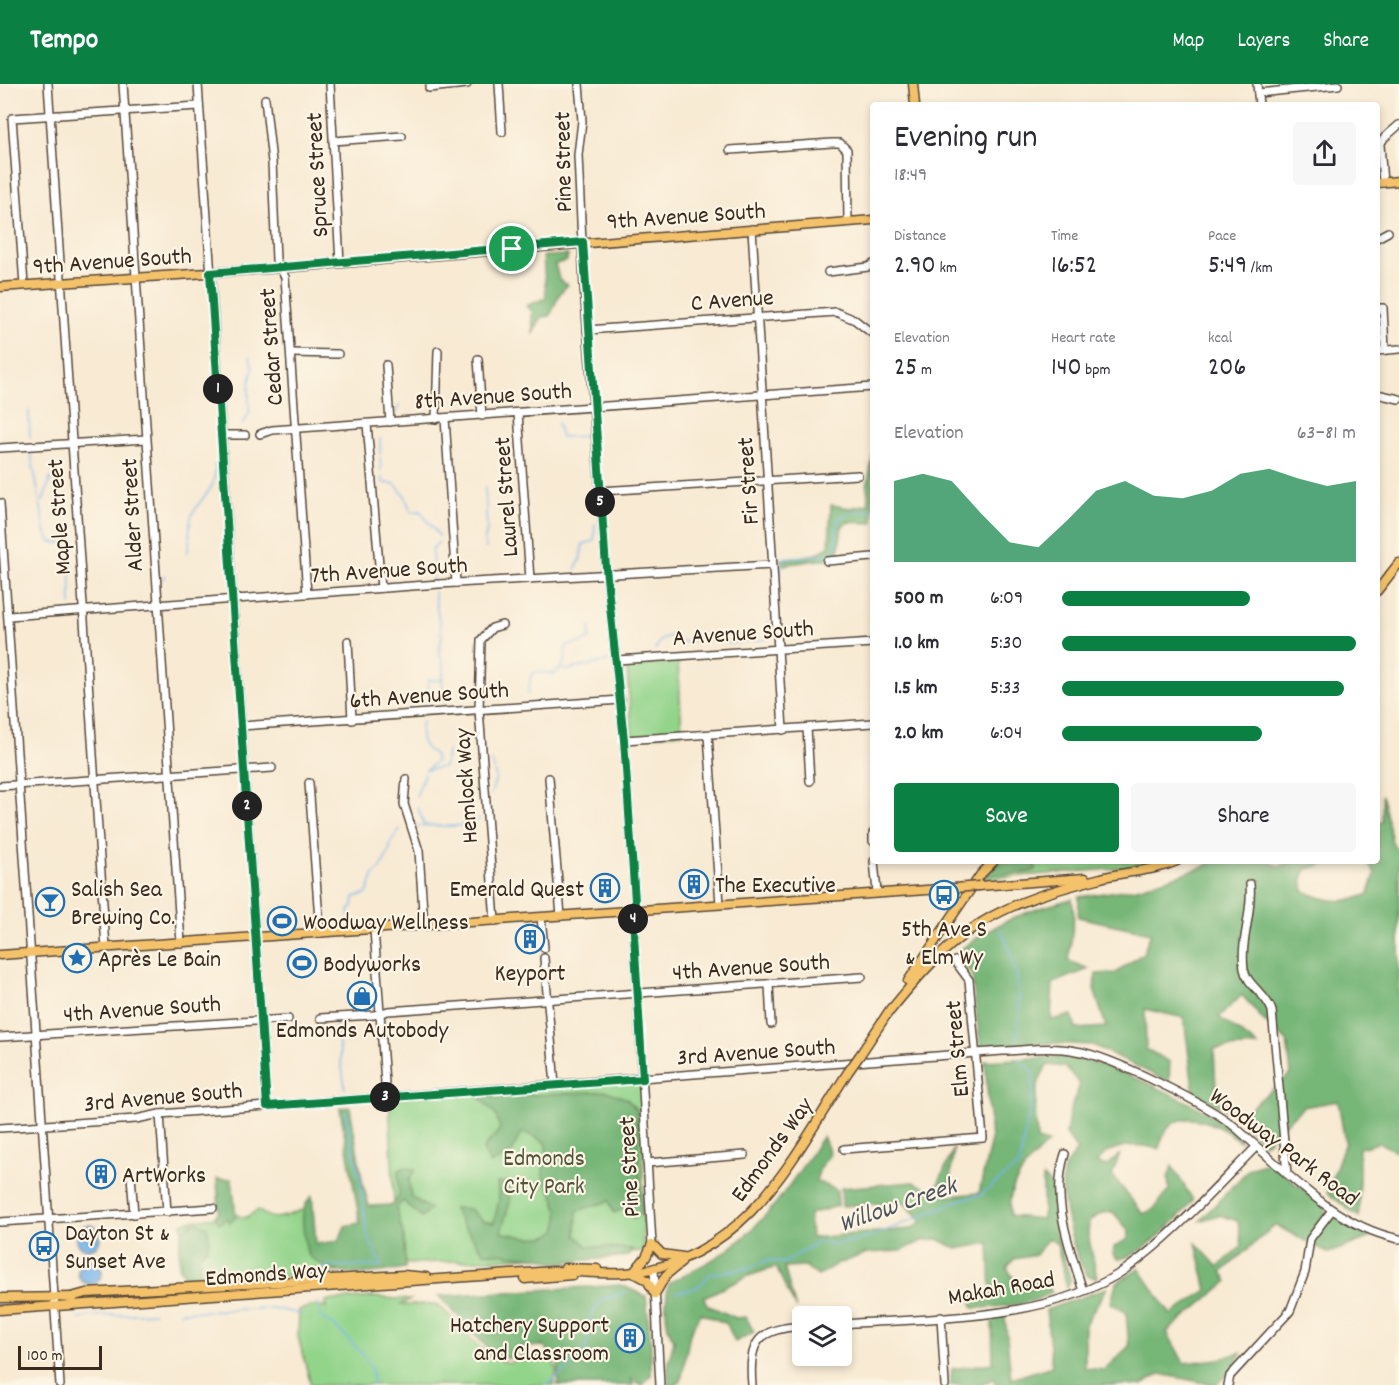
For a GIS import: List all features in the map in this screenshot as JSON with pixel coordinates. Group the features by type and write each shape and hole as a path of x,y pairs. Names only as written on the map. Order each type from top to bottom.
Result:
{"main road":[{"path":"913,84 915,102"},
{"path":"1380,183 1399,181"},
{"name":"9th Avenue South","path":"0,287 280,268 870,220"},
{"path":"1380,587 1399,563"},
{"name":"Edmonds Way","path":"0,1310 480,1278 493,1281 578,1274 633,1273 689,1257 731,1232 772,1189 955,912 992,864"},
{"name":"Edmonds Way","path":"890,1011 942,950 992,915 1029,897 1166,864"},
{"path":"0,955 1109,876"},
{"path":"655,1294 647,1280 633,1273 646,1257 652,1244 662,1254 689,1257"},
{"path":"655,1294 666,1275 689,1257"},
{"path":"0,1298 71,1297 86,1293 583,1267 619,1272"}],"street":[{"name":"Maple Street","path":"48,84 106,948"},
{"name":"Alder Street","path":"123,84 156,605 181,943"},
{"path":"198,84 267,1106"},
{"name":"Spruce Street","path":"330,84 340,263"},
{"path":"429,88 464,84"},
{"path":"499,84 502,132"},
{"name":"Pine Street","path":"579,84 582,121 578,155 587,330 607,574 624,740 652,1244"},
{"path":"1257,84 1259,102"},
{"path":"1258,93 1338,85"},
{"name":"Cedar Street","path":"265,99 272,162 276,260 285,277 307,594"},
{"path":"24,285 12,118 199,106"},
{"path":"1380,183 1380,145 1384,138 1399,125"},
{"path":"333,141 402,136"},
{"path":"730,150 840,143 847,150 848,222"},
{"name":"Fir Street","path":"752,229 783,730"},
{"path":"1380,236 1388,232"},
{"path":"828,272 870,266"},
{"path":"1380,308 1383,308 1385,351"},
{"name":"C Avenue","path":"587,330 836,312 855,320 870,332"},
{"path":"1380,351 1399,350"},
{"path":"436,419 438,351"},
{"path":"291,353 338,354"},
{"path":"478,359 482,416"},
{"path":"386,364 390,422"},
{"name":"8th Avenue South","path":"260,434 272,430 870,387"},
{"path":"1380,395 1399,399"},
{"name":"Laurel Street","path":"518,413 530,579"},
{"path":"445,418 456,583"},
{"path":"367,424 381,588"},
{"path":"221,435 245,435"},
{"path":"0,448 146,439"},
{"path":"600,491 858,475"},
{"path":"0,503 60,1385"},
{"path":"827,561 870,557"},
{"name":"7th Avenue South","path":"9,616 381,588 772,565"},
{"name":"Hemlock Way","path":"495,921 479,710 481,640 492,628 502,625"},
{"path":"348,641 352,720"},
{"name":"A Avenue South","path":"617,660 870,643"},
{"name":"6th Avenue South","path":"241,726 621,700"},
{"path":"624,740 870,723"},
{"path":"807,728 810,781"},
{"path":"708,735 720,904"},
{"path":"0,786 272,768"},
{"path":"549,778 561,916"},
{"path":"406,779 404,804 419,851 424,926"},
{"path":"309,783 320,933"},
{"path":"874,864 877,892"},
{"path":"1250,884 1251,910 1246,933 1244,971 1253,985 1268,998 1272,1011 1287,1174"},
{"path":"541,918 544,948"},
{"path":"374,929 386,1097"},
{"path":"544,958 550,999 555,1085"},
{"name":"Elm Street","path":"844,1149 983,1138 969,980 955,961"},
{"name":"4th Avenue South","path":"320,1018 862,977"},
{"path":"769,984 771,1024"},
{"name":"4th Avenue South","path":"0,1037 288,1019"},
{"name":"Woodway Park Road","path":"976,1055 1034,1049 1086,1053 1218,1114 1332,1210 1364,1227 1399,1239"},
{"name":"3rd Avenue South","path":"0,1128 136,1119 160,1114 386,1097 976,1055"},
{"path":"160,1114 167,1212"},
{"name":"Makah Road","path":"852,1323 941,1317 1040,1304 1083,1291 1131,1264 1175,1227 1256,1147"},
{"path":"1065,1154 1059,1173 1064,1227 1083,1291"},
{"path":"647,1163 746,1155"},
{"path":"131,1176 134,1214"},
{"path":"0,1222 213,1208"},
{"path":"1228,1385 1230,1376 1290,1311 1305,1272 1310,1239 1332,1210"},
{"path":"654,1268 660,1385"},
{"path":"941,1317 945,1385"},
{"path":"752,1385 751,1358 761,1336 777,1328 792,1327"}],"green space":[{"path":"568,255 567,261 555,264 559,279 567,285 559,295 550,316 542,317 533,333 532,311 526,306 546,298 543,256"},
{"path":"870,471 870,523 849,522 842,526 838,557 783,565 780,560 817,554 829,546 831,505 851,508 869,504 867,487"},
{"path":"678,661 682,733 632,737 627,667"},
{"path":"1382,795 1392,842 1399,853 1399,1152 1379,1143 1359,1148 1359,1217 1327,1193 1345,1142 1338,1101 1303,1107 1264,1144 1240,1116 1291,1074 1287,1041 1263,1020 1242,995 1219,1017 1258,1046 1214,1049 1216,1089 1231,1112 1194,1095 1184,1018 1145,1009 1146,1049 1170,1062 1169,1082 1093,1045 1047,1043 981,1050 972,976 957,952 986,932 1025,913 1072,899 1074,915 1069,961 1089,969 1053,983 1051,1020 1072,1015 1076,1029 1106,1027 1094,989 1096,974 1116,973 1143,953 1151,933 1078,917 1079,897 1137,888 1209,864 1274,864 1279,866 1325,864 1306,869 1302,878 1304,891 1320,898 1336,900 1361,897 1369,894 1375,873 1368,864 1380,864 1380,822 1382,822"},
{"path":"996,864 1035,864 1036,870 1023,873 985,876"},
{"path":"1034,864 1142,864 1121,868 983,879 985,876 1034,866"},
{"path":"1068,1056 1086,1060 1128,1075 1196,1106 1230,1127 1241,1142 1219,1127 1206,1122 1194,1119 1182,1120 1172,1124 1164,1134 1159,1149 1125,1146 1102,1156 1096,1163 1107,1166 1120,1154 1112,1175 1143,1214 1154,1209 1169,1190 1168,1178 1172,1166 1193,1200 1179,1217 1148,1245 1127,1257 1118,1259 1113,1254 1114,1247 1128,1239 1129,1231 1113,1212 1102,1213 1089,1221 1088,1234 1097,1278 1088,1276 1068,1225 1063,1193 1064,1170 1077,1150 1066,1134 1069,1114 1080,1084 1065,1067 1048,1065 1039,1082 1036,1111 1037,1140 1048,1143 1019,1176 1011,1195 1010,1206 1011,1216 1043,1219 1043,1177 1052,1186 1055,1231 1071,1280 1067,1288 1057,1244 1048,1238 1036,1255 1014,1259 1007,1268 1016,1282 1044,1282 1052,1292 1025,1303 1004,1306 973,1308 971,1295 991,1292 989,1243 957,1249 938,1239 922,1241 901,1251 867,1253 833,1266 818,1276 805,1266 784,1267 795,1306 776,1267 748,1276 704,1297 707,1305 736,1318 746,1317 754,1332 735,1342 727,1324 701,1313 690,1333 681,1381 676,1385 669,1385 668,1365 674,1340 670,1334 666,1313 669,1283 722,1254 744,1237 781,1197 823,1136 830,1154 820,1168 816,1181 837,1190 838,1206 809,1214 811,1238 911,1229 922,1221 903,1202 842,1206 841,1188 913,1182 935,1191 954,1148 948,1196 979,1193 991,1140 985,1061"},
{"name":"Edmonds City Park","path":"643,1079 643,1251 387,1265 394,1203 389,1097"},
{"path":"607,1091 627,1099 637,1110 641,1214 634,1219 626,1207 614,1213 609,1201 577,1211 576,1235 587,1246 632,1249 628,1256 554,1263 542,1258 484,1252 462,1223 454,1208 470,1209 483,1221 494,1223 499,1199 497,1183 508,1182 510,1202 501,1232 526,1237 547,1236 554,1232 558,1224 558,1212 553,1195 543,1176 545,1142 524,1132 518,1138 512,1153 490,1164 483,1149 500,1129 496,1115 480,1098"},
{"path":"350,1107 363,1185 369,1206 393,1205 399,1196 398,1171 405,1167 415,1170 409,1180 411,1197 430,1209 422,1218 403,1201 396,1208 404,1237 405,1268 353,1274 330,1269 307,1254 303,1216 304,1208 312,1196 316,1244 339,1241 345,1226 360,1223 340,1108"},
{"path":"1269,1162 1326,1208 1324,1216 1329,1220 1337,1216 1371,1237 1329,1253 1275,1225 1222,1272 1228,1281 1167,1332 1184,1363 1219,1359 1242,1352 1229,1374 1215,1385 1160,1374 1142,1385 995,1385 994,1378 981,1385 950,1385 952,1369 993,1363 992,1318 1005,1316 1011,1379 1052,1366 1046,1310 1107,1288 1085,1324 1085,1368 1104,1370 1129,1346 1126,1313 1111,1303 1116,1283 1139,1268 1171,1315 1207,1290 1196,1243 1218,1267 1242,1246 1238,1221 1219,1215 1200,1221 1249,1169"},
{"path":"217,1179 232,1179 236,1217 229,1223 228,1218 219,1223 215,1216 219,1212"},
{"path":"258,1210 270,1217 280,1218 302,1210 309,1215 313,1249 389,1269 186,1282 182,1223 231,1213 245,1218"},
{"path":"198,1222 207,1227 209,1236 205,1250 199,1256 199,1285 170,1288 165,1282 185,1282 183,1272 179,1269 180,1240 185,1228"},
{"path":"621,1285 646,1296 651,1375 642,1385 631,1379 634,1385 556,1385 558,1360 544,1346 521,1347 510,1358 495,1356 439,1296"},
{"path":"373,1297 410,1300 400,1305 436,1304 488,1354 510,1363 523,1354 548,1355 556,1369 553,1385 311,1385 298,1337 299,1310 315,1305 326,1308 326,1301"}],"water":[{"path":"88,1225 93,1226 99,1232 99,1242 93,1248 88,1249 83,1248 77,1242 76,1237 77,1232 83,1226"},
{"path":"90,1260 95,1261 101,1267 101,1277 95,1283 90,1284 85,1283 79,1277 78,1272 79,1267 85,1261"}],"waterway":[{"path":"242,424 249,415 249,385 253,368 250,357"},
{"path":"395,413 399,406"},
{"path":"29,411 30,437"},
{"path":"557,423 561,437 589,436"},
{"path":"380,439 380,454"},
{"path":"31,454 46,534 51,542 70,544 71,605"},
{"path":"380,458 381,470"},
{"path":"187,553 192,515 211,487 215,464"},
{"path":"43,501 51,477"},
{"path":"382,478 384,483 395,484 405,496 411,512 420,511 439,536"},
{"path":"485,487 487,531 484,541 486,548"},
{"path":"780,578 783,558 835,554 838,518 850,512 870,510"},
{"path":"575,569 580,561 583,544 594,541 595,524"},
{"path":"433,580 432,549 439,542"},
{"path":"162,580 165,575"},
{"path":"434,592 442,637 439,649 444,669 442,680 445,705"},
{"path":"655,650 660,641 673,634 678,641 686,642 702,639 732,643 767,639 769,622"},
{"path":"560,669 565,661 566,646 584,642 590,638 590,626"},
{"path":"528,694 531,675 536,672 555,674 560,669 567,670 610,661"},
{"path":"429,710 428,680 441,680"},
{"path":"422,721 423,744 434,754 436,761 426,770"},
{"path":"426,770 444,767 448,750"},
{"path":"491,794 496,778 492,761"},
{"path":"416,797 424,774"},
{"path":"418,808 424,824"},
{"path":"417,826 456,826 479,819"},
{"path":"350,920 349,911 353,906 354,897 367,894 374,874 380,869 389,852 391,842 400,829"},
{"name":"Willow Creek","path":"1000,929 1015,969 1019,998 1017,1041"},
{"path":"336,1025 345,1088"},
{"name":"Willow Creek","path":"677,1292 697,1288 710,1274 753,1267 767,1260 784,1263 817,1242 836,1244 868,1238 958,1201 982,1194 1019,1165 1033,1091 1033,1071 1018,1059"},
{"path":"316,1274 327,1266 382,1266 367,1235 361,1184 345,1112"},
{"name":"Willow Creek","path":"544,1385 569,1367 586,1347 589,1338 587,1323 601,1300 626,1292"},
{"path":"318,1301 320,1316 364,1356 372,1371 373,1385"},
{"path":"180,1312 272,1308 300,1314"},
{"path":"79,1319 90,1316 154,1313"}],"place":[{"name":"The Executive","path":"694,884"},
{"name":"Emerald Quest","path":"605,888"},
{"name":"5th Ave S & Elm Wy","path":"944,895"},
{"name":"Salish Sea Brewing Co.","path":"50,902"},
{"name":"Woodway Wellness","path":"282,921"},
{"name":"Keyport","path":"530,939"},
{"name":"Après Le Bain","path":"77,958"},
{"name":"Bodyworks","path":"302,963"},
{"name":"Edmonds Autobody","path":"362,996"},
{"name":"ArtWorks","path":"101,1174"},
{"name":"Dayton St & Sunset Ave","path":"44,1246"},
{"name":"Hatchery Support and Classroom","path":"630,1338"}],"route":[{"path":"583,242 584,287 596,450 606,568 621,695 632,840 635,901 633,919 643,1079 267,1106 210,273 512,249 583,242"}]}
